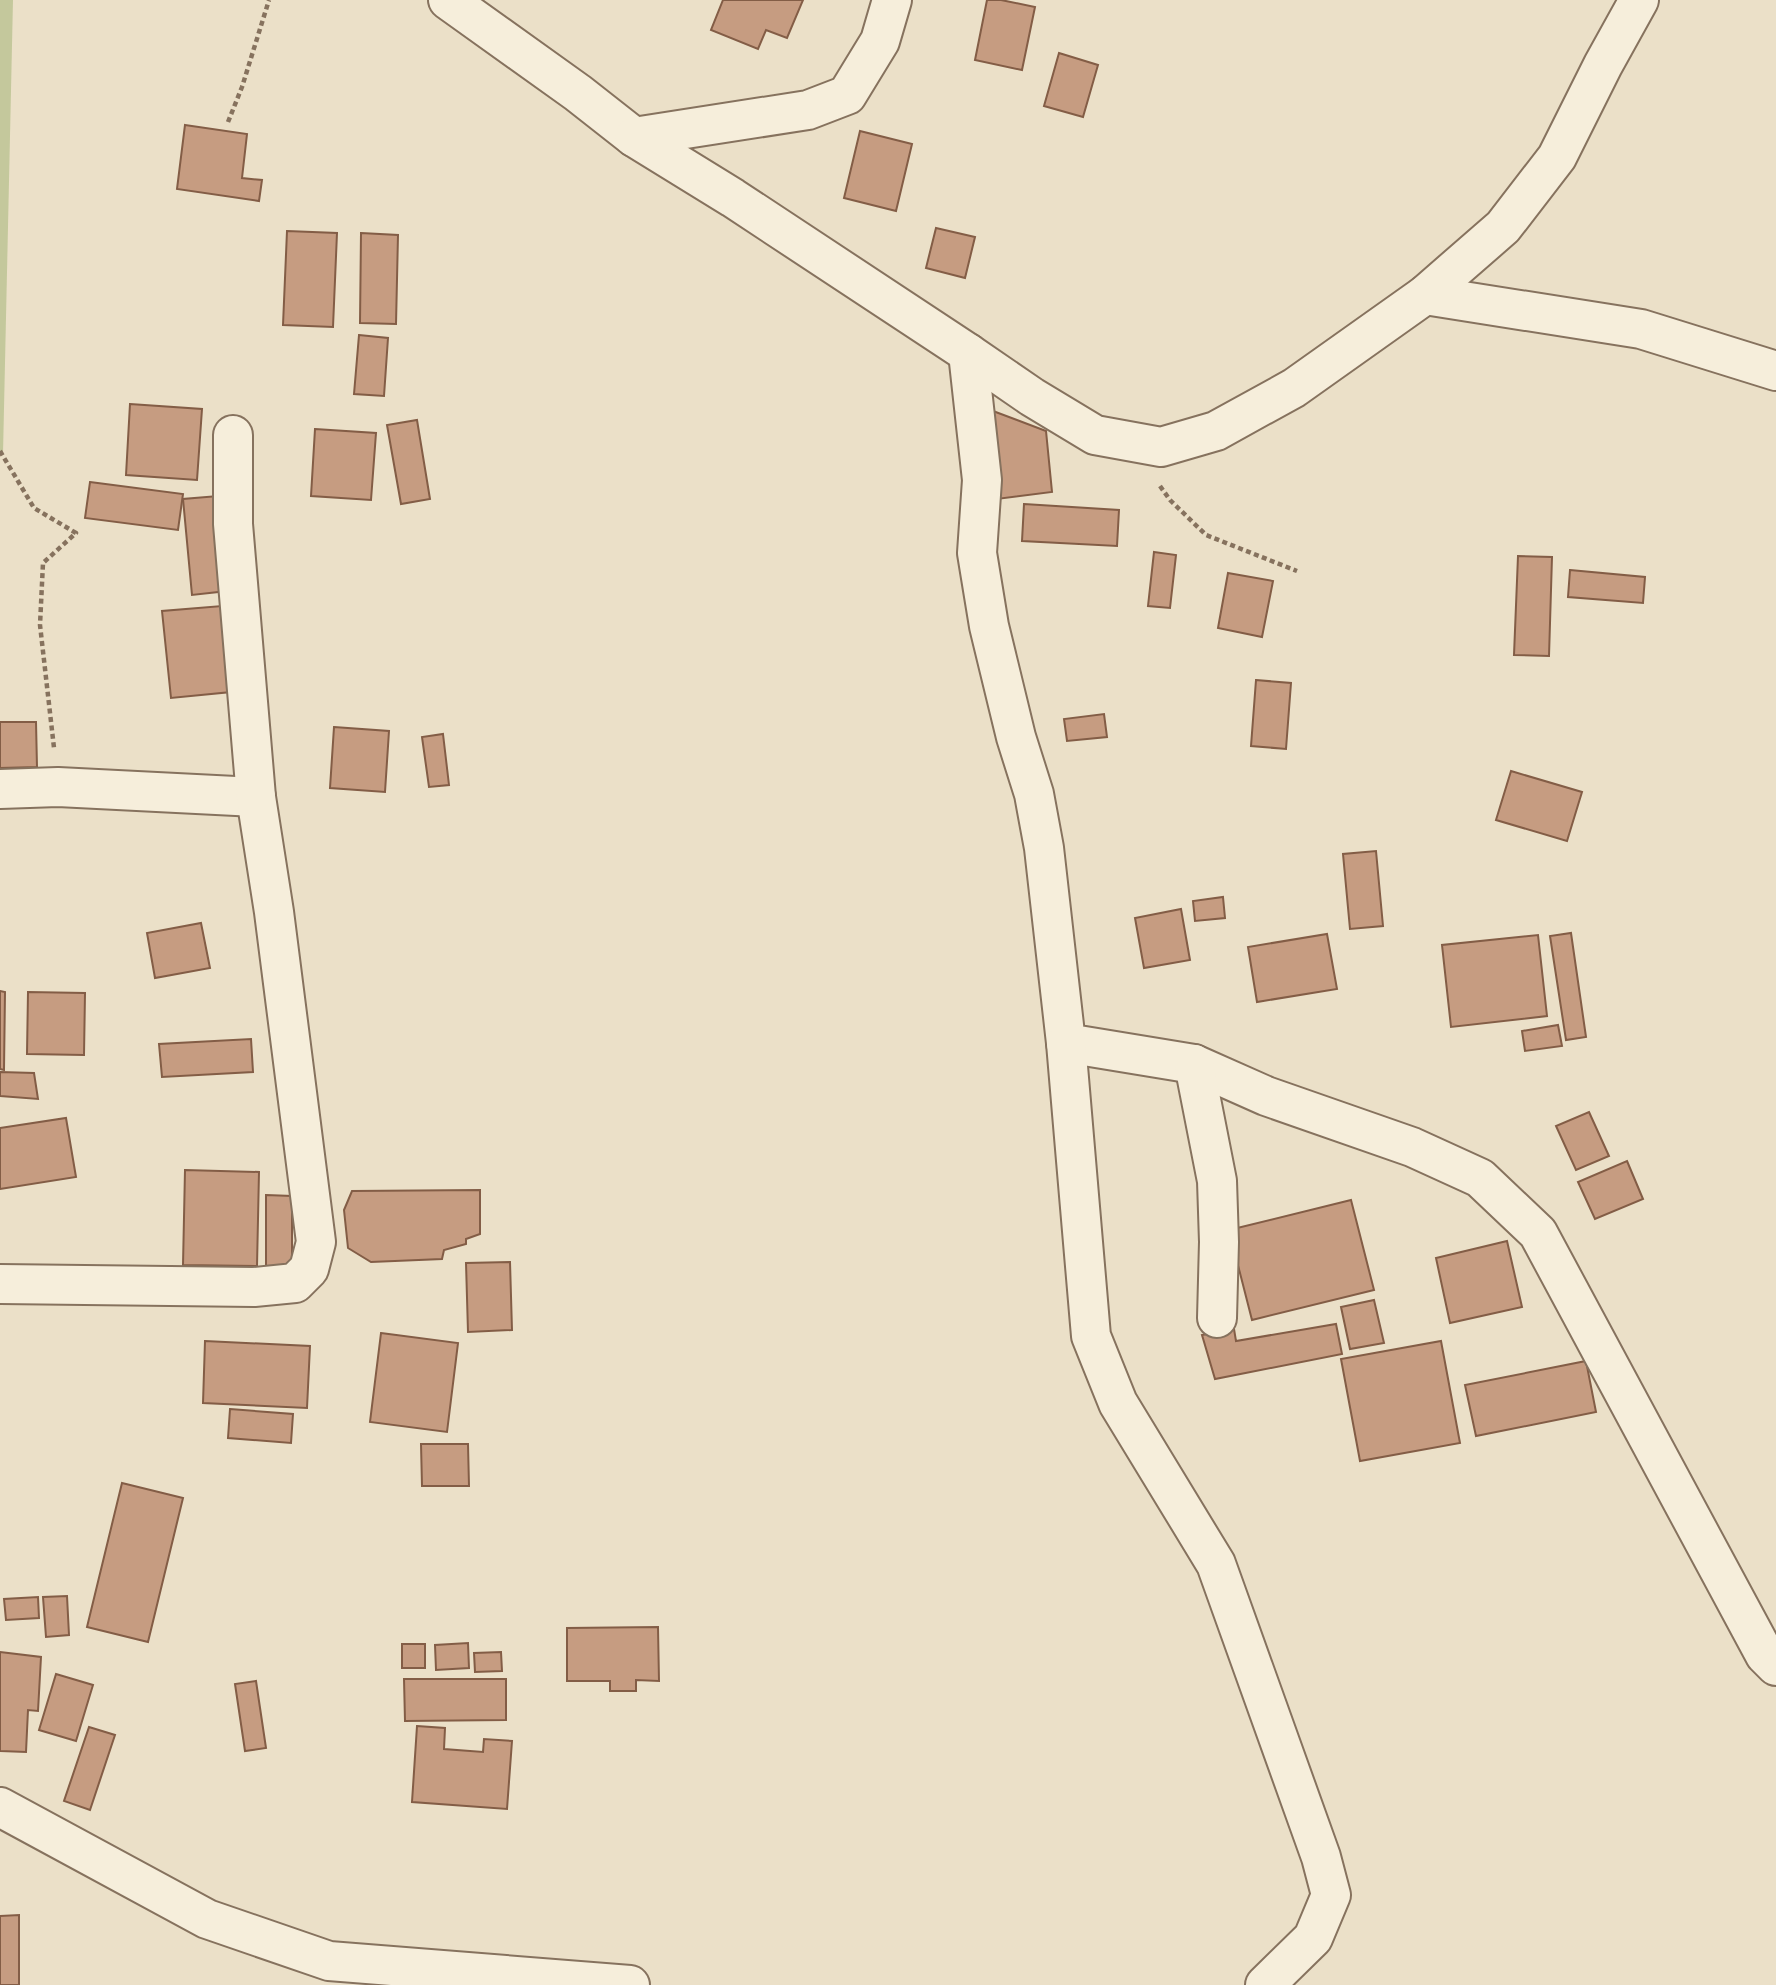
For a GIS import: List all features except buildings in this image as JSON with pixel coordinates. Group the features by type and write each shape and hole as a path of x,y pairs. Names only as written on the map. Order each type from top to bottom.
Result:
{"street":[{"path":"448,0 578,93 634,137 733,198 1032,397 1095,435 1161,447 1216,431 1294,388 1425,295 1503,227 1557,157 1639,0"},
{"path":"634,137 807,110 847,95 880,41 892,0"},
{"path":"1425,295 1641,329 1776,371"},
{"path":"968,353 982,480 977,553 989,626 1016,737 1034,794 1044,848 1066,1043 1091,1335 1118,1403 1216,1564 1321,1857 1331,1895 1313,1938 1265,1985"},
{"path":"0,1284 254,1287 295,1283 309,1269 316,1242 274,912 256,797 233,524 233,435"},
{"path":"0,789 58,788 256,797"},
{"path":"1066,1043 1194,1063 1266,1096 1412,1147 1480,1178 1538,1233 1765,1655 1776,1666"},
{"path":"1194,1063 1217,1181 1217,1318"},
{"path":"0,1807 207,1919 329,1961 631,1985"}],"path":[{"path":"228,122 242,87 269,0"},
{"path":"1126,440 1170,500 1206,535 1297,571"},
{"path":"0,451 34,508 76,533 43,563 40,625 58,788"}],"green space":[{"path":"0,0 13,0 3,454 0,454"}]}
